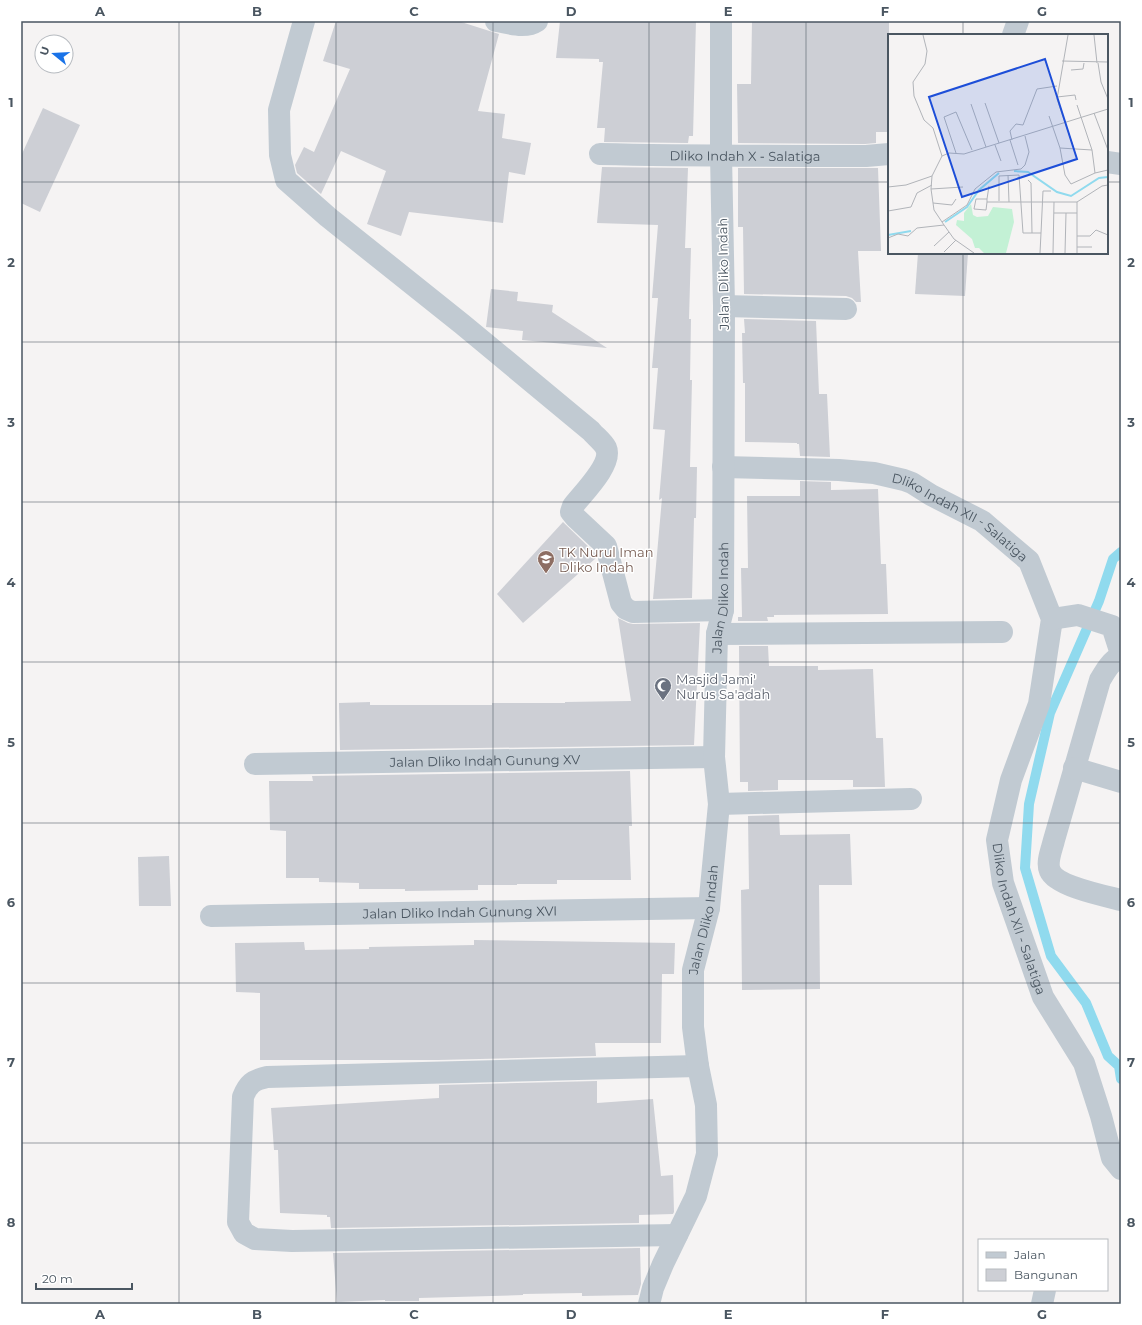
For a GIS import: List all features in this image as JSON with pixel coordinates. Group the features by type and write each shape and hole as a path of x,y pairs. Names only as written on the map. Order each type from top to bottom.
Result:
{"street":[{"path":"304,21 279,110 280,155 286,180 328,217 462,324 591,431 606,448 606,458 602,469 572,506 571,512 606,546 621,603 626,609 633,612 723,610"},
{"path":"496,21 521,25 529,25 537,21"},
{"name":"Jalan Dliko Indah","path":"649,1304 653,1288 696,1196 707,1154 706,1105 698,1066 693,1027 692,970 709,908 719,804 714,757 718,634 723,610 724,306 721,155 721,21"},
{"path":"1013,34 1018,21"},
{"name":"Dliko Indah X - Salatiga","path":"600,154 662,156 866,156 888,154"},
{"path":"1108,162 1121,164"},
{"path":"724,306 846,309"},
{"name":"Dliko Indah XII - Salatiga","path":"723,467 832,470 874,473 899,478 912,483 982,521 1029,561 1052,619 1039,704 1011,780 997,840 1003,883 1043,997 1084,1063 1101,1116 1112,1158 1121,1169"},
{"path":"1052,619 1078,615 1112,626 1121,655 1108,666 1100,680 1048,864 1050,871 1056,878 1072,886 1121,900"},
{"path":"718,634 1002,632"},
{"name":"Jalan Dliko Indah Gunung XV","path":"255,764 714,757"},
{"path":"1074,768 1121,782"},
{"path":"719,804 911,799"},
{"name":"Jalan Dliko Indah Gunung XVI","path":"211,916 709,908"},
{"path":"677,1235 292,1241 255,1239 244,1233 238,1222 243,1097 247,1087 257,1079 267,1077 698,1066"},
{"path":"1042,1304 1045,1291"}],"building":[{"path":"336,21 458,21 499,34 478,111 505,114 502,138 531,143 525,175 509,172 503,223 409,212 401,236 367,224 386,171 341,151 321,194 297,173 295,165 304,147 314,152 350,69 323,61"},
{"path":"560,21 696,21 693,136 689,136 688,143 604,142 605,128 597,128 603,62 599,62 599,59 556,58"},
{"path":"752,21 889,21 888,132 876,132 876,143 738,143 737,84 751,84"},
{"path":"43,108 80,125 40,212 21,203 21,156"},
{"path":"602,167 688,168 685,248 691,248 689,319 691,319 690,380 692,380 690,467 697,467 692,598 653,599 662,498 659,500 665,430 653,429 658,368 652,368 658,298 652,298 658,225 597,223"},
{"path":"738,168 878,168 881,251 858,251 861,302 856,302 852,298 846,296 744,294 743,227 738,227"},
{"path":"918,254 968,254 965,296 915,294"},
{"path":"491,289 518,292 517,301 553,305 552,312 607,348 522,340 523,331 486,327"},
{"path":"744,319 816,321 819,394 827,394 830,457 800,456 799,444 797,443 745,442 745,383 743,383 742,333 745,333"},
{"path":"800,481 831,482 831,490 878,489 881,564 886,564 888,614 774,615 774,617 767,617 768,621 738,621 738,617 742,617 741,568 748,568 747,496 800,496"},
{"name":"TK Nurul Iman Dliko Indah","path":"563,522 595,553 596,558 523,623 497,594"},
{"path":"618,618 633,624 700,623 694,745 340,750 339,703 370,702 370,705 492,705 492,703 631,701"},
{"path":"739,646 768,646 769,666 818,666 818,670 873,669 876,738 883,738 885,787 853,787 853,780 778,780 778,790 748,791 748,782 740,782"},
{"path":"630,771 632,826 629,826 631,880 557,880 557,884 478,885 478,890 405,891 405,889 359,889 359,883 319,882 319,878 286,878 286,831 270,830 269,781 313,781 312,776"},
{"path":"779,815 780,835 850,834 852,885 819,885 820,989 742,990 741,890 749,889 748,816"},
{"path":"169,856 171,906 139,906 138,857"},
{"path":"474,940 675,943 674,974 662,974 661,1043 595,1043 596,1056 438,1060 260,1060 260,993 236,992 235,943 304,942 305,950 474,945"},
{"path":"597,1081 597,1103 653,1099 661,1176 673,1175 673,1214 639,1215 639,1223 331,1228 330,1217 327,1217 327,1215 280,1213 278,1150 274,1150 271,1108 439,1098 439,1085"},
{"path":"640,1248 641,1284 638,1295 582,1296 582,1293 523,1294 419,1298 419,1301 385,1300 337,1302 333,1253"}],"waterway":[{"path":"1121,552 1113,559 1099,601 1050,713 1029,804 1025,868 1051,956 1086,1003 1108,1056 1119,1066 1121,1079"}],"place":[{"name":"TK Nurul Iman Dliko Indah","path":"546,574"},
{"name":"Masjid Jami' Nurus Sa'adah","path":"663,701"}]}
